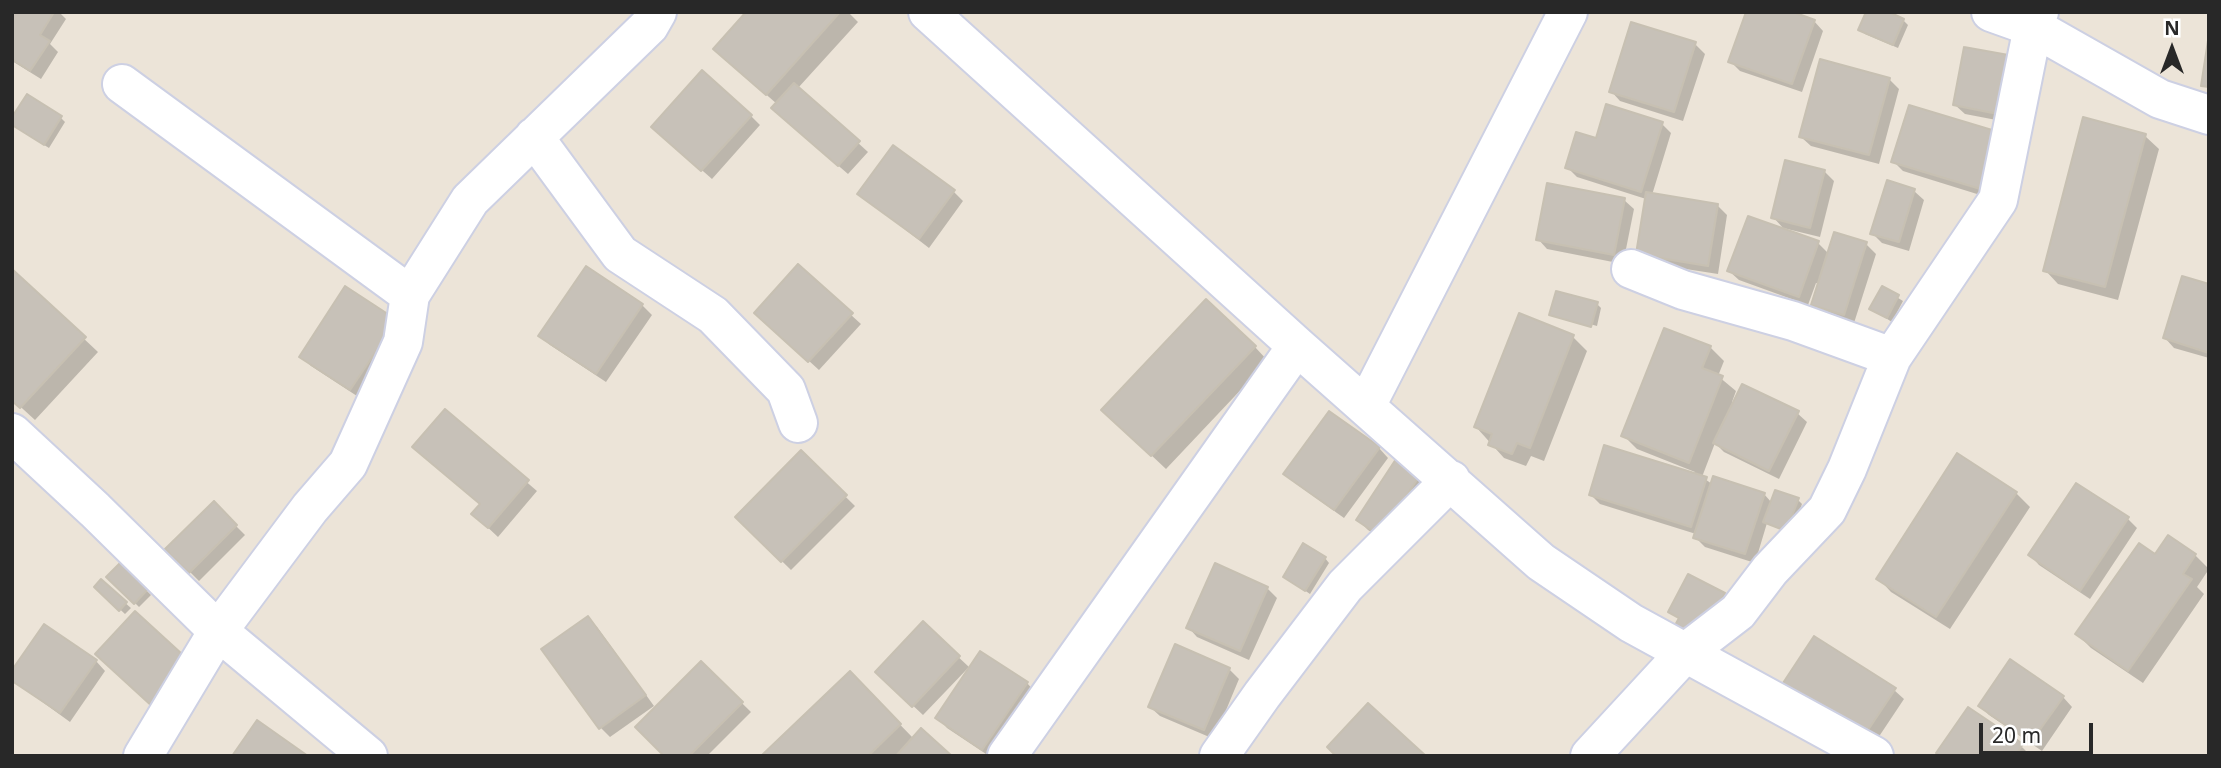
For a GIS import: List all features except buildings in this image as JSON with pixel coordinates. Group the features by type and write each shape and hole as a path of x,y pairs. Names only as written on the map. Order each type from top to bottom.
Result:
{"street":[{"path":"143,756 218,631 310,508 348,464 403,342 410,295 470,200 649,26 657,12"},
{"path":"928,12 1297,346 1541,562 1631,622 1874,756"},
{"path":"1366,406 1569,12"},
{"path":"1991,12 2036,20 2160,100 2209,115"},
{"path":"1590,756 1686,652 1738,612 1770,570 1827,510 1847,470 1892,357 1998,200 2036,20"},
{"path":"122,85 410,295"},
{"path":"534,137 620,254 713,315 786,390 798,423"},
{"path":"1631,269 1683,289 1793,321 1892,357"},
{"path":"1007,756 1297,346"},
{"path":"12,433 96,510 218,631 368,756"},
{"path":"1220,756 1262,695 1345,586 1451,480"}]}
